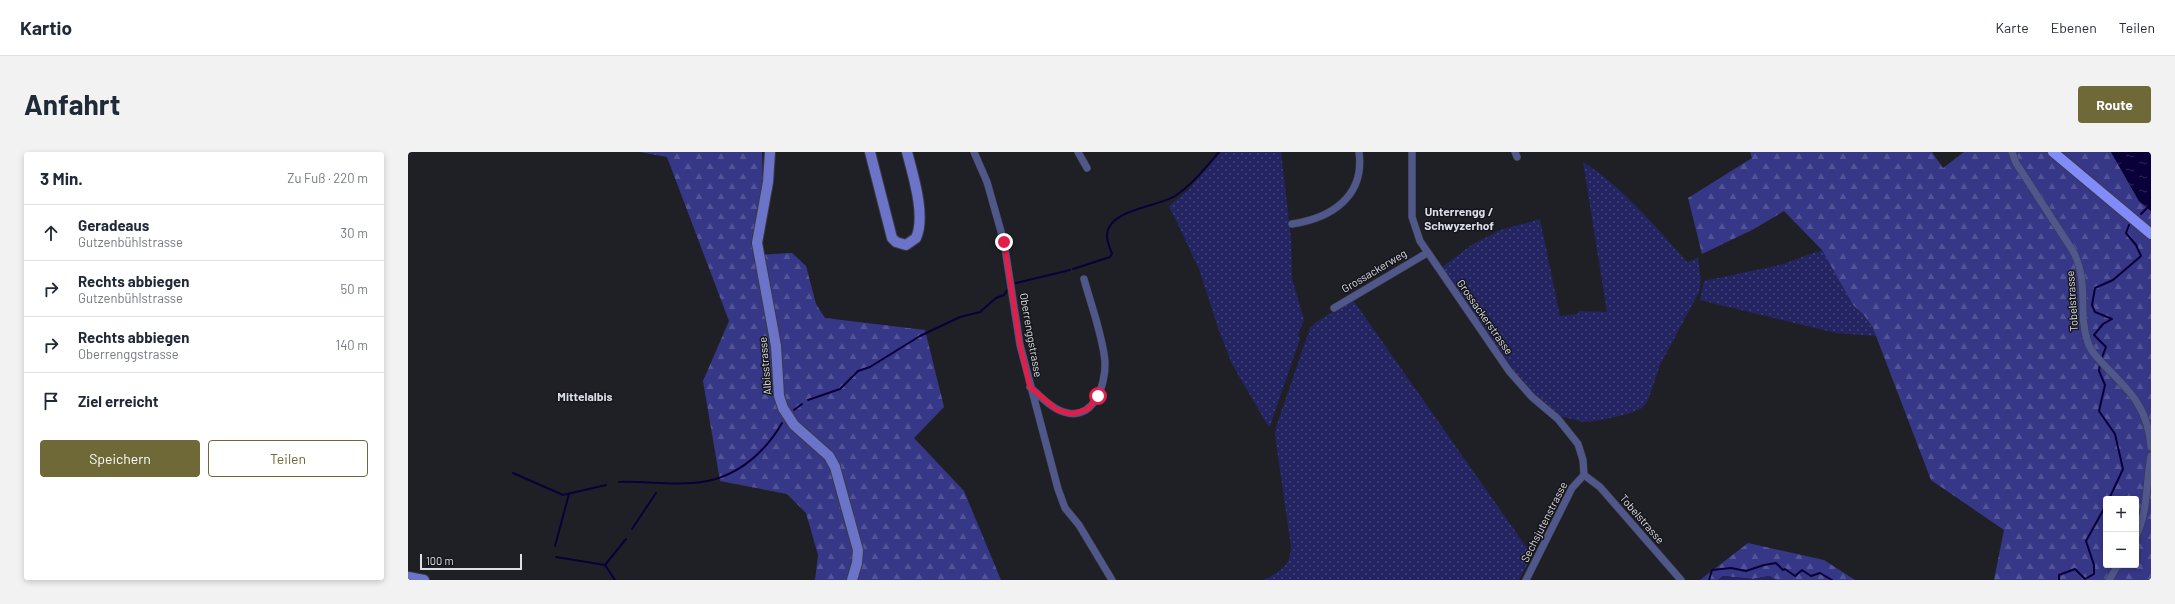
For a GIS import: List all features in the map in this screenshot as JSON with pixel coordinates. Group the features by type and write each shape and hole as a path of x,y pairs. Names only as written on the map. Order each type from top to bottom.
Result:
{"main road":[{"name":"Albisstrasse","path":"770,152 768,182 757,243 775,336 779,396 783,408 794,424 828,456 835,466 858,550 857,563 852,580"},
{"path":"870,152 892,238 896,242 906,244 916,238 920,227 915,183 907,152"},
{"path":"2053,152 2151,234"},
{"path":"408,577 424,580"}],"street":[{"name":"Oberrenggstrasse","path":"974,152 987,182 1004,242 1020,345 1058,489 1065,508 1079,525 1112,580"},
{"path":"1078,152 1087,168"},
{"path":"1292,224 1315,218 1339,204 1352,193 1360,174 1359,152"},
{"name":"Grossackerstrasse","path":"1412,152 1412,217 1420,241 1509,372 1532,397 1558,419 1575,440 1583,460 1584,475"},
{"name":"Tobelstrasse","path":"2012,152 2019,169 2074,251 2081,265 2084,285 2085,332 2088,344 2101,362 2143,409 2150,429 2151,447"},
{"name":"Grossackerweg","path":"1334,308 1427,253"},
{"path":"1030,387 1057,410 1072,414 1088,409 1098,396 1103,385 1105,362 1084,279"},
{"path":"2137,532 2144,510 2146,480 2151,456"},
{"name":"Tobelstrasse","path":"1584,475 1600,487 1681,580"},
{"name":"Sechsjutenstrasse","path":"1526,580 1572,488 1584,475"},
{"path":"2109,580 2116,568"}],"shaded area":[{"path":"1221,152 1281,152 1291,238 1292,278 1304,320 1298,335 1300,339 1270,426 1268,426 1232,364 1218,328 1199,269 1169,206 1188,190"},
{"path":"1583,162 1598,172 1638,208 1687,262 1698,258 1701,280 1699,292 1660,365 1648,400 1642,408 1628,414 1596,421 1583,422 1560,416 1524,385 1441,268 1473,244 1501,230 1540,219 1560,316 1578,314 1578,311 1607,312"},
{"path":"1822,250 1853,305 1864,315 1877,336 1836,333 1700,300 1704,281 1780,265"},
{"path":"1353,300 1532,555 1519,580 1264,580 1283,568 1289,559 1291,547 1275,435 1276,427 1310,328 1315,323"},
{"path":"1723,576 1753,579 1769,576 1777,580 1718,580"}],"green space":[{"path":"640,152 762,152 763,188 752,237 754,255 792,253 806,266 816,304 825,318 925,330 944,407 914,438 964,491 1001,580 815,580 818,555 806,513 787,494 720,481 703,381 729,321 667,157"},
{"path":"1750,152 1932,152 1943,168 1964,152 2111,152 2139,201 2151,211 2151,580 1994,580 2004,530 1931,480 1873,328 1864,315 1853,305 1822,250 1784,211 1754,229 1702,254 1688,198 1752,158"},
{"path":"1748,543 1824,560 1855,580 1777,580 1769,576 1753,579 1723,576 1718,580 1700,580"}],"water":[{"path":"2111,152 2149,152 2151,156 2151,211 2139,201"}],"waterway":[{"path":"1073,269 1110,257 1112,254 1107,236 1109,227 1115,220 1124,214 1175,196 1193,181 1219,152"},
{"path":"2141,214 2151,204"},
{"path":"2101,360 2106,347 2094,335 2103,324 2112,319 2095,312 2092,305 2095,288 2113,280 2141,256 2136,245 2126,233 2129,225"},
{"path":"1016,283 1070,270"},
{"path":"808,400 840,389 858,371 870,367 920,336 960,317 980,312 996,298 1004,295 1008,289"},
{"path":"2100,364 2099,371 2105,385 2099,411 2115,434 2123,469 2110,496"},
{"path":"794,410 802,404"},
{"path":"619,482 692,483 720,477 733,472 756,456 766,446 782,423"},
{"path":"513,473 563,495 606,485"},
{"path":"632,529 656,493"},
{"path":"555,546 569,494"},
{"path":"2059,580 2059,575 2075,569 2085,579 2094,574 2094,565 2086,541 2103,510"},
{"path":"556,557 605,565 626,539"},
{"path":"1709,580 1712,570 1731,568 1746,571 1776,563 1783,570 1785,569 1795,576 1802,570 1811,576 1820,573 1832,580"},
{"path":"605,565 615,580"}],"district":[{"name":"Unterrengg / Schwyzerhof","path":"1459,219"},
{"name":"Mittelalbis","path":"585,397"}],"route":[{"path":"1004,242 1010,268 1020,345 1030,387 1057,410 1064,413 1081,413 1094,403 1098,396"}]}
